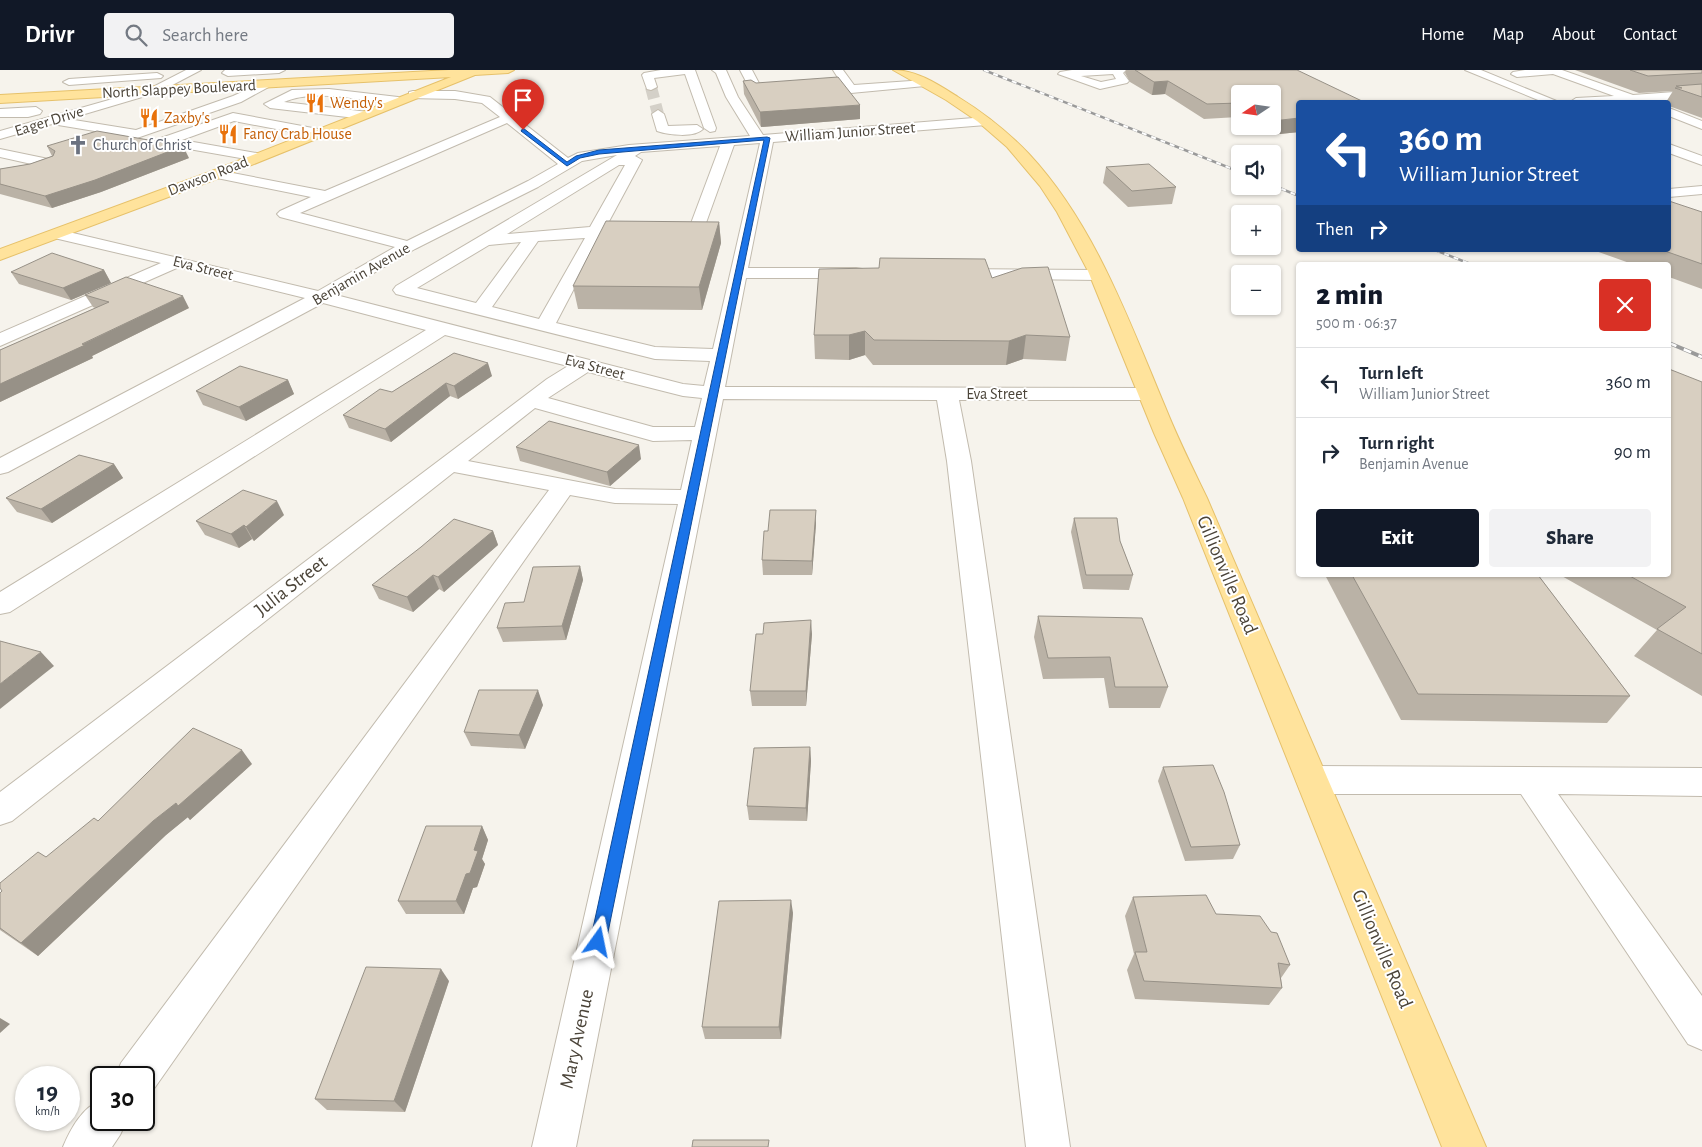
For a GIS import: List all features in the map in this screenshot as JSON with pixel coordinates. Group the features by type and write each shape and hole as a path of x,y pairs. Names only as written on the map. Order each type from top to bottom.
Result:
{"main road":[{"name":"North Slappey Boulevard","path":"0,99 323,81 422,73 508,70"},
{"name":"Gillionville Road","path":"900,70 925,83 986,121 1024,157 1052,191 1083,243 1141,370 1148,394 1195,498 1464,1147"},
{"name":"Dawson Road","path":"0,255 217,174 475,71"}],"street":[{"path":"50,96 82,72 177,70"},
{"name":"Eager Drive","path":"0,135 155,90 195,70"},
{"path":"231,70 228,73 279,70"},
{"path":"323,81 329,70"},
{"path":"508,118 285,214 417,242 483,241 594,232 696,231 723,135 688,70 648,75 651,87"},
{"path":"718,70 721,72 732,97 758,139"},
{"path":"746,70 757,91 786,89 816,82 849,86 891,86 925,83"},
{"path":"837,70 862,102"},
{"path":"1052,70 1100,86 1123,82 1115,70"},
{"path":"1115,70 1120,70"},
{"path":"1471,70 1549,100"},
{"path":"1512,72 1554,70 1637,100 1702,94"},
{"path":"69,82 149,78 158,76 164,71"},
{"path":"1512,72 1543,83"},
{"path":"873,73 891,86"},
{"path":"779,76 786,89"},
{"path":"50,120 136,134 237,99 268,84"},
{"path":"364,115 270,104 292,94 329,93 398,101"},
{"path":"1567,93 1586,100"},
{"path":"413,95 455,94 486,100 567,164 585,155 636,154"},
{"path":"192,102 237,99"},
{"path":"129,111 146,105"},
{"path":"0,113 36,110 0,122"},
{"path":"1671,113 1702,125"},
{"path":"658,114 662,128 670,131 723,135"},
{"path":"873,116 884,130"},
{"path":"84,126 111,117"},
{"path":"257,157 166,141 233,117 318,133"},
{"name":"William Junior Street","path":"723,135 758,139 986,121"},
{"path":"722,355 655,353 402,290 614,162 636,154 723,135"},
{"name":"Mary Avenue","path":"554,1147 740,272 758,139"},
{"path":"1671,149 1702,161"},
{"path":"0,153 53,164 12,177 0,174"},
{"path":"545,325 636,154"},
{"name":"Benjamin Avenue","path":"0,467 321,297 417,242 532,184 567,164"},
{"path":"217,174 327,196"},
{"path":"1671,193 1702,190"},
{"name":"Eva Street","path":"56,234 321,297 683,390 714,392 1148,394"},
{"path":"481,309 533,237"},
{"path":"0,340 177,262"},
{"path":"740,272 869,274"},
{"path":"939,274 1098,275"},
{"path":"0,605 442,328"},
{"name":"Julia Street","path":"0,811 554,383 585,364"},
{"path":"947,394 962,481 1048,1147"},
{"path":"532,400 597,420 653,434 706,433"},
{"path":"449,464 615,496 692,497"},
{"path":"145,1066 564,486"},
{"path":"1312,780 1702,782"},
{"path":"1530,780 1702,1030"},
{"path":"85,1147 97,1131"}],"building":[{"path":"1135,70 1297,70 1360,100 1296,100 1296,118 1281,120 1281,85 1231,85 1231,103 1207,104 1168,81 1154,82"},
{"path":"1630,70 1702,70 1702,73 1648,76"},
{"path":"838,77 860,105 760,112 743,81 751,80 756,83"},
{"path":"1702,84 1702,97 1675,88 1682,88 1676,86"},
{"path":"97,131 183,146 95,180 45,196 0,184 0,169 30,164 53,156 55,151 47,146"},
{"path":"1149,164 1176,187 1132,191 1106,167"},
{"path":"1671,202 1702,212 1702,264 1668,252 1671,252"},
{"path":"606,221 719,222 699,287 573,286"},
{"path":"52,253 104,270 63,288 11,272"},
{"path":"880,258 985,259 992,278 1022,268 1048,267 1070,337 1026,335 1009,341 874,340 865,331 849,335 814,335 819,269 879,268"},
{"path":"126,277 183,296 82,344 85,345 0,384 0,350 109,302 85,295"},
{"path":"454,353 488,363 454,386 446,383 385,429 343,415 380,389 392,392"},
{"path":"240,366 288,380 239,407 196,391"},
{"path":"1671,370 1702,382 1702,654 1657,629 1686,607 1632,577 1671,577"},
{"path":"549,421 639,445 607,472 516,447"},
{"path":"79,455 114,464 41,509 6,498"},
{"path":"243,490 277,501 246,527 244,525 231,534 196,521"},
{"path":"770,510 816,510 812,561 762,560 764,531 768,531"},
{"path":"1074,518 1117,518 1120,541 1133,575 1086,575"},
{"path":"454,519 493,531 438,577 433,575 407,597 372,585 421,547"},
{"path":"580,566 562,626 497,628 505,603 524,602 533,567"},
{"path":"1353,577 1540,577 1630,696 1418,694"},
{"path":"1038,616 1142,618 1168,687 1115,687 1110,657 1048,658"},
{"path":"811,620 806,691 750,691 756,634 763,634 764,623"},
{"path":"0,641 41,652 0,684"},
{"path":"479,690 538,690 519,735 464,732"},
{"path":"193,728 242,750 178,806 176,803 153,821 21,943 0,928 0,893 2,891 0,883 38,852 46,857 94,818 98,821"},
{"path":"810,747 806,808 747,806 754,748"},
{"path":"1213,765 1224,792 1240,845 1191,847 1163,767"},
{"path":"426,826 482,826 474,850 478,851 470,873 466,874 456,901 398,901"},
{"path":"1206,895 1216,914 1260,916 1271,932 1277,933 1290,965 1278,963 1282,988 1144,981 1135,952 1147,952 1133,897"},
{"path":"791,900 779,1027 702,1027 719,901"},
{"path":"366,967 441,969 394,1101 315,1099"},
{"path":"693,1140 769,1140 768,1147 692,1147"}],"tunnel":[{"path":"651,87 658,114"}],"railway":[{"path":"984,70 1231,168"},
{"path":"1281,189 1296,195"},
{"path":"1440,252 1465,262"},
{"path":"1671,344 1702,357"}],"place":[{"name":"Wendy's","path":"315,103"},
{"name":"Zaxby's","path":"149,118"},
{"name":"Fancy Crab House","path":"228,134"},
{"name":"Church of Christ","path":"78,145"}],"route":[{"path":"523,130 567,164 578,157 599,152 767,138 598,942"}]}
